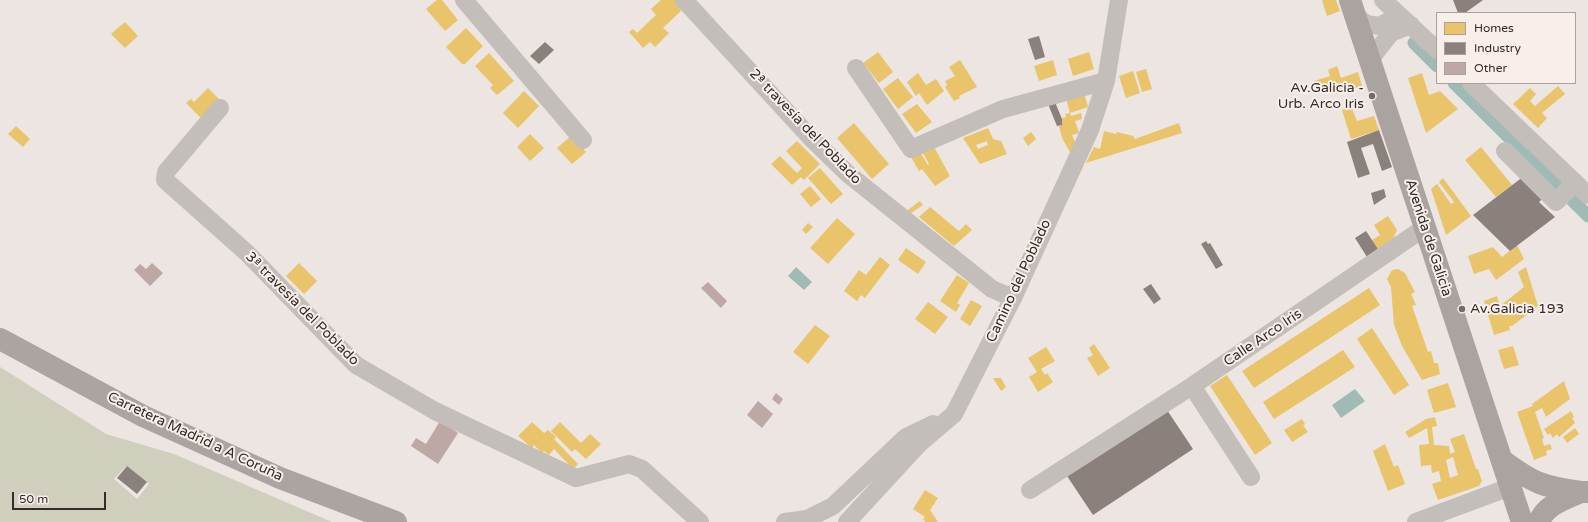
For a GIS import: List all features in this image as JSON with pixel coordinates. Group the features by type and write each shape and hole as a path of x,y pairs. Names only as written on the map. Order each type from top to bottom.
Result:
{"highway":[{"name":"Carretera Madrid a A Coruña","path":"0,339 143,416 280,478 396,522"}],"main road":[{"name":"Avenida de Galicia","path":"1352,7 1516,505"},
{"path":"1502,460 1522,475 1538,484 1550,488 1584,492"},
{"path":"1538,484 1528,490 1516,505 1544,515 1558,502 1584,492"}],"street":[{"name":"2ª travesía del Poblado","path":"684,0 810,136 848,174 992,289 1013,298"},
{"name":"Camino del Poblado","path":"847,522 919,444 954,414 1013,298 1090,130 1106,81 1119,0"},
{"path":"466,1 583,140"},
{"path":"1352,7 1366,24 1380,26 1395,17 1389,6"},
{"path":"1389,6 1436,49"},
{"path":"1369,61 1391,34 1411,25"},
{"path":"856,68 911,149 1003,109 1106,81"},
{"path":"1472,84 1588,195"},
{"name":"3ª travesía del Poblado","path":"220,108 166,172 165,180 247,253 356,365 435,410 576,478 629,464 642,469 700,522"},
{"path":"1505,151 1556,202 1575,182"},
{"name":"Calle Arco Iris","path":"1030,490 1192,386 1424,228"},
{"path":"1192,386 1251,477"},
{"path":"785,522 807,519 833,506 906,437 954,414"},
{"path":"1416,522 1516,505"}],"shaded area":[{"path":"0,367 106,434 174,454 332,522 0,522","holes":["126,466 149,484 137,499 114,479"]}],"water":[{"path":"796,267 812,282 804,290 788,276"},
{"path":"1355,389 1365,401 1341,418 1332,405"}],"building: Homes":[{"path":"437,0 442,0 458,20 445,31 426,9"},
{"path":"661,0 677,0 682,5 679,8 681,11 663,28 669,33 655,47 650,42 643,48 629,32 633,29 637,33 656,15 651,9"},
{"path":"1322,0 1336,0 1340,11 1327,16"},
{"path":"125,22 138,36 125,48 111,34"},
{"path":"466,28 483,46 465,64 462,64 446,47"},
{"path":"878,52 893,72 879,83 863,63"},
{"path":"1089,52 1094,69 1073,76 1068,59"},
{"path":"489,53 514,81 497,95 490,88 493,85 475,66"},
{"path":"960,60 977,87 959,96 960,98 954,101 945,87 947,85 945,81 955,76 949,67"},
{"path":"1053,60 1057,75 1039,81 1034,66"},
{"path":"1337,66 1341,78 1358,72 1362,86 1336,94 1334,86 1318,92 1314,81 1330,76 1328,70"},
{"path":"1146,69 1152,89 1142,92 1136,72"},
{"path":"1133,71 1140,93 1126,98 1119,76"},
{"path":"918,73 926,85 936,79 944,91 927,105 919,93 916,96 907,82"},
{"path":"1422,73 1429,95 1440,91 1458,109 1426,133 1408,78"},
{"path":"898,78 913,97 898,109 883,89"},
{"path":"1558,86 1565,94 1542,113 1547,118 1538,128 1513,104 1530,88 1536,94 1530,101 1535,106"},
{"path":"208,88 219,99 201,118 186,103 191,99 194,102"},
{"path":"524,91 539,106 518,128 503,113"},
{"path":"1084,93 1088,107 1070,113 1066,99"},
{"path":"917,104 932,122 916,133 902,114"},
{"path":"1351,106 1357,121 1374,116 1379,130 1351,139 1342,110"},
{"path":"1070,113 1071,116 1081,113 1082,119 1075,121 1079,133 1072,135 1076,144 1074,159 1062,138 1059,126 1062,125 1060,119 1066,117 1065,114"},
{"path":"854,123 889,164 872,179 837,138"},
{"path":"1179,123 1182,133 1086,163 1094,147 1100,149 1104,131 1116,134 1117,132 1133,136 1135,139"},
{"path":"16,126 30,139 23,147 8,134"},
{"path":"988,128 993,139 1001,141 1007,154 980,164 963,138","holes":["987,141 988,145 978,149 976,145"]},
{"path":"1031,132 1036,139 1028,146 1023,138"},
{"path":"530,134 544,148 530,161 517,147"},
{"path":"572,135 586,152 572,164 557,148"},
{"path":"797,141 820,164 804,180 801,177 792,185 771,164 780,156 797,173 802,168 786,151"},
{"path":"934,147 950,176 935,186 922,169 919,171 911,157 920,152 928,165 929,164 923,153"},
{"path":"1481,147 1512,185 1496,197 1465,160"},
{"path":"820,168 843,194 831,204 808,178"},
{"path":"1443,178 1471,216 1446,235 1431,189 1437,184 1451,204 1454,202 1439,182"},
{"path":"810,186 821,199 811,207 800,194"},
{"path":"920,201 923,205 908,215 905,212"},
{"path":"930,207 959,231 966,224 972,230 954,246 919,217"},
{"path":"1388,216 1397,230 1393,239 1378,249 1372,240 1380,235 1374,225"},
{"path":"837,218 855,234 828,264 810,248"},
{"path":"808,223 813,227 806,234 802,230"},
{"path":"1517,245 1524,259 1496,280 1489,269 1474,274 1468,256 1493,247 1502,257"},
{"path":"906,248 926,262 918,274 898,260"},
{"path":"880,257 890,265 865,298 861,295 857,301 844,291 859,270 866,275"},
{"path":"299,263 317,281 304,294 286,276"},
{"path":"1526,267 1538,306 1512,326 1509,326 1510,330 1494,335 1484,301 1497,296 1500,306 1524,287 1518,272"},
{"path":"1398,269 1405,273 1415,292 1411,294 1416,305 1412,306 1428,352 1431,351 1434,363 1438,363 1440,374 1422,380 1402,346 1394,325 1391,287 1387,279 1392,270"},
{"path":"957,275 969,283 957,303 960,305 956,312 940,301"},
{"path":"1369,288 1380,305 1254,388 1242,371"},
{"path":"971,300 982,306 970,326 960,319"},
{"path":"928,302 948,317 935,334 915,319"},
{"path":"815,325 830,336 808,364 793,352"},
{"path":"1372,328 1409,385 1394,395 1357,339"},
{"path":"1094,344 1110,368 1098,376 1087,358 1093,355 1089,348"},
{"path":"1513,346 1519,365 1504,369 1498,350"},
{"path":"1046,347 1055,361 1041,369 1045,375 1047,373 1053,382 1038,392 1029,377 1037,372 1028,358"},
{"path":"1343,350 1355,367 1274,419 1263,402"},
{"path":"1227,375 1272,443 1255,455 1210,386"},
{"path":"993,378 1001,378 1006,387 1001,391"},
{"path":"1564,381 1570,399 1546,417 1542,408 1535,412 1544,438 1542,439 1544,446 1550,444 1552,449 1546,451 1547,455 1534,460 1517,412 1533,406 1532,404"},
{"path":"1448,383 1456,407 1434,413 1427,390"},
{"path":"1571,411 1574,417 1572,418 1575,423 1559,437 1557,434 1553,438 1550,433 1548,435 1544,429"},
{"path":"1435,417 1437,426 1432,427 1434,445 1449,446 1450,454 1455,452 1450,439 1464,434 1476,469 1478,469 1482,481 1479,486 1438,500 1432,484 1441,481 1439,471 1432,473 1431,465 1421,466 1419,445 1429,444 1427,428 1409,438 1405,432 1426,419","holes":["1453,457 1458,475 1450,478 1446,460"]},
{"path":"1302,419 1305,424 1303,425 1308,432 1292,442 1284,430"},
{"path":"532,422 544,433 548,430 556,437 554,439 578,464 573,469 554,449 549,455 544,451 542,453 534,445 532,448 518,436"},
{"path":"560,422 581,443 590,434 601,444 586,459 575,449 572,452 551,431"},
{"path":"1575,428 1579,434 1567,443 1563,437"},
{"path":"1385,444 1394,467 1398,465 1405,484 1388,491 1373,451"},
{"path":"925,490 938,498 930,510 938,522 926,522 923,519 925,517 913,509"}],"building: Industry":[{"path":"1453,0 1483,0 1466,12 1458,12"},
{"path":"1039,36 1045,57 1035,60 1028,39"},
{"path":"545,42 554,50 539,64 530,56"},
{"path":"1055,102 1062,119 1062,125 1057,126 1048,104"},
{"path":"1379,130 1392,167 1382,171 1373,144 1361,148 1370,174 1358,178 1347,142"},
{"path":"1524,176 1544,197 1539,202 1555,217 1510,251 1473,215"},
{"path":"1384,189 1386,197 1374,205 1371,193"},
{"path":"1366,231 1378,249 1367,257 1355,238"},
{"path":"1206,241 1208,244 1210,243 1223,265 1216,269 1201,244"},
{"path":"1151,284 1161,299 1154,304 1143,289"},
{"path":"1165,407 1193,449 1093,515 1065,473"},
{"path":"127,466 147,482 137,494 117,478"}],"building: Other":[{"path":"152,263 163,273 150,286 134,270 140,264 146,269"},
{"path":"708,282 727,301 721,308 701,288"},
{"path":"776,393 783,399 779,405 772,399"},
{"path":"758,401 773,414 762,428 747,415"},
{"path":"440,421 458,433 438,464 411,446 416,438 426,444"}],"waterway":[{"path":"1414,43 1436,65"},
{"path":"1455,84 1588,216"}],"place":[{"name":"Av.Galicia - Urb. Arco Iris","path":"1372,96"},
{"name":"Av.Galicia 193","path":"1462,309"}]}
